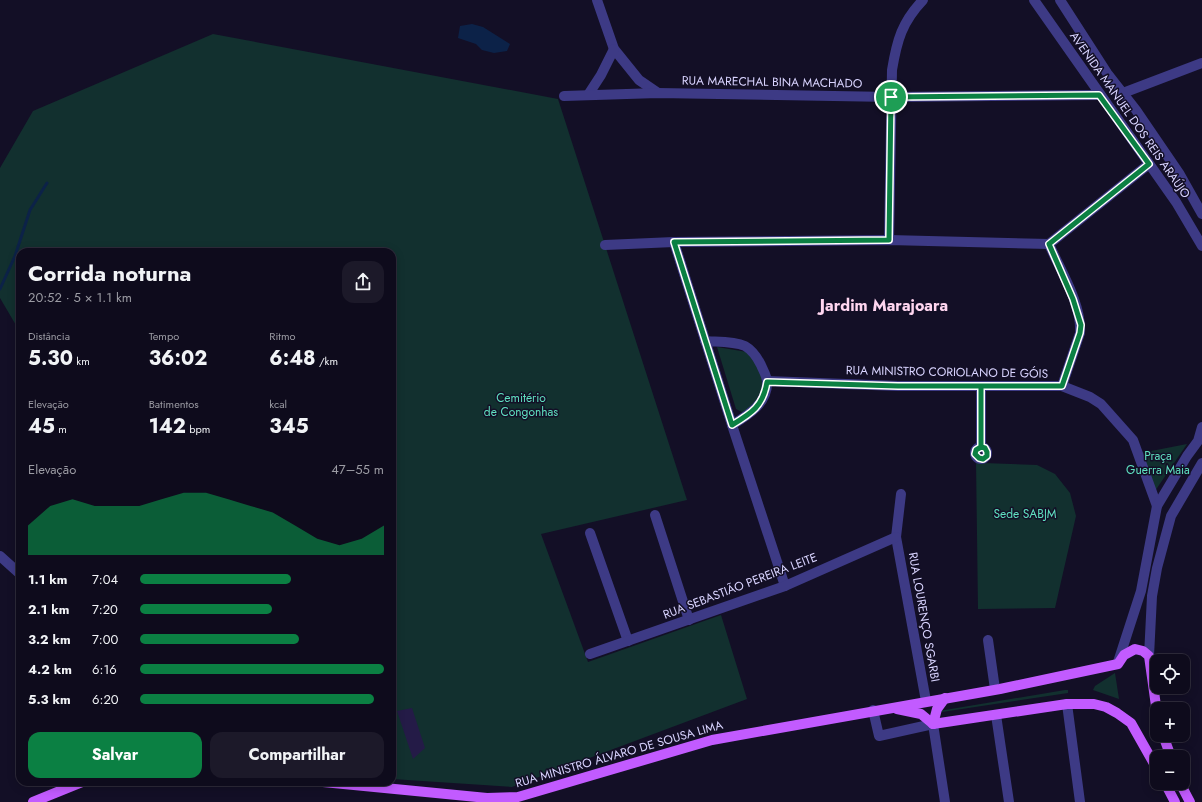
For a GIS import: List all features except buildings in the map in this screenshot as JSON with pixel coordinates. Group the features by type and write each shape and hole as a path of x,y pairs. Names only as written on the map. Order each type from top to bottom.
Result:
{"main road":[{"path":"1118,664 1124,655 1135,649 1143,651 1149,656 1155,702"},
{"name":"RUA MINISTRO ÁLVARO DE SOUSA LIMA","path":"364,786 487,798 518,797 712,740 873,710 995,690 1118,664"},
{"path":"945,698 937,708 933,724 1067,704 1094,704 1106,707 1117,712 1131,723 1150,757"},
{"name":"RUA MINISTRO ÁLVARO DE SOUSA LIMA","path":"891,708 921,714 933,724"},
{"path":"33,802 72,786"},
{"path":"1169,790 1175,802"},
{"path":"1183,790 1189,802"}],"street":[{"path":"597,0 614,49 639,80 658,93"},
{"path":"889,240 892,70 899,36 911,12 923,0"},
{"name":"AVENIDA MANUEL DOS REIS ARAÚJO","path":"1034,0 1053,25 1099,95 1176,202 1202,246"},
{"name":"AVENIDA MANUEL DOS REIS ARAÚJO","path":"1060,0 1102,65 1178,173 1202,214"},
{"path":"588,95 601,75 614,49"},
{"path":"1123,93 1202,63"},
{"name":"RUA MARECHAL BINA MACHADO","path":"564,96 658,93 891,97 1099,95"},
{"path":"605,245 674,242 889,240 1049,244 1149,164"},
{"path":"674,242 785,586"},
{"path":"1049,244 1073,299 1081,325 1080,333 1062,386"},
{"path":"705,341 745,346 758,358 767,382 762,400 755,409 732,425"},
{"name":"RUA MINISTRO CORIOLANO DE GÓIS","path":"767,382 898,386 1062,386 1101,404 1133,440 1157,506"},
{"path":"981,386 981,447"},
{"path":"1118,664 1141,591 1157,506 1187,456 1198,441 1202,427"},
{"path":"1149,656 1152,596 1157,568 1170,516 1202,463"},
{"name":"RUA LOURENÇO SGARBI","path":"901,494 896,537 926,701"},
{"path":"1157,506 1170,516"},
{"path":"655,515 689,620"},
{"path":"590,533 628,641"},
{"name":"RUA SEBASTIÃO PEREIRA LEITE","path":"590,654 785,586 896,537"},
{"path":"0,556 16,570"},
{"path":"988,640 995,690"},
{"path":"1067,704 1080,802"},
{"path":"873,710 879,736 933,724 945,802"},
{"path":"996,715 1009,802"}],"green space":[{"name":"Cemitério de Congonhas","path":"213,34 558,99 687,500 541,534 588,662 721,615 747,699 512,787 396,779 396,248 16,248 16,325 0,298 0,168 33,111"},
{"path":"717,347 747,352 756,360 762,377 763,388 750,410 742,412 736,409"},
{"name":"Praça Guerra Maia","path":"1187,444 1155,491 1141,453"},
{"name":"Sede SABJM","path":"976,460 983,463 1037,465 1055,474 1070,493 1076,516 1055,608 978,609"},
{"path":"1115,673 1119,699 1093,690 1095,686"},
{"path":"1068,690 1068,693 942,712 939,711"}],"water":[{"path":"472,24 483,27 510,44 507,51 494,53 482,50 476,44 458,38 460,26"}],"waterway":[{"path":"18,248 30,210 47,183"},
{"path":"0,289 16,253"}],"district":[{"name":"Jardim Marajoara","path":"884,305"}],"route":[{"path":"891,97 889,240 674,242 732,425 755,409 762,400 767,382 898,386 981,386 981,447 985,448 987,452 987,456 983,459 979,458 975,454 976,450 981,447 981,416 981,386 1062,386 1080,333 1081,325 1079,314 1049,244 1149,164 1120,121 1099,95 891,97"}]}
